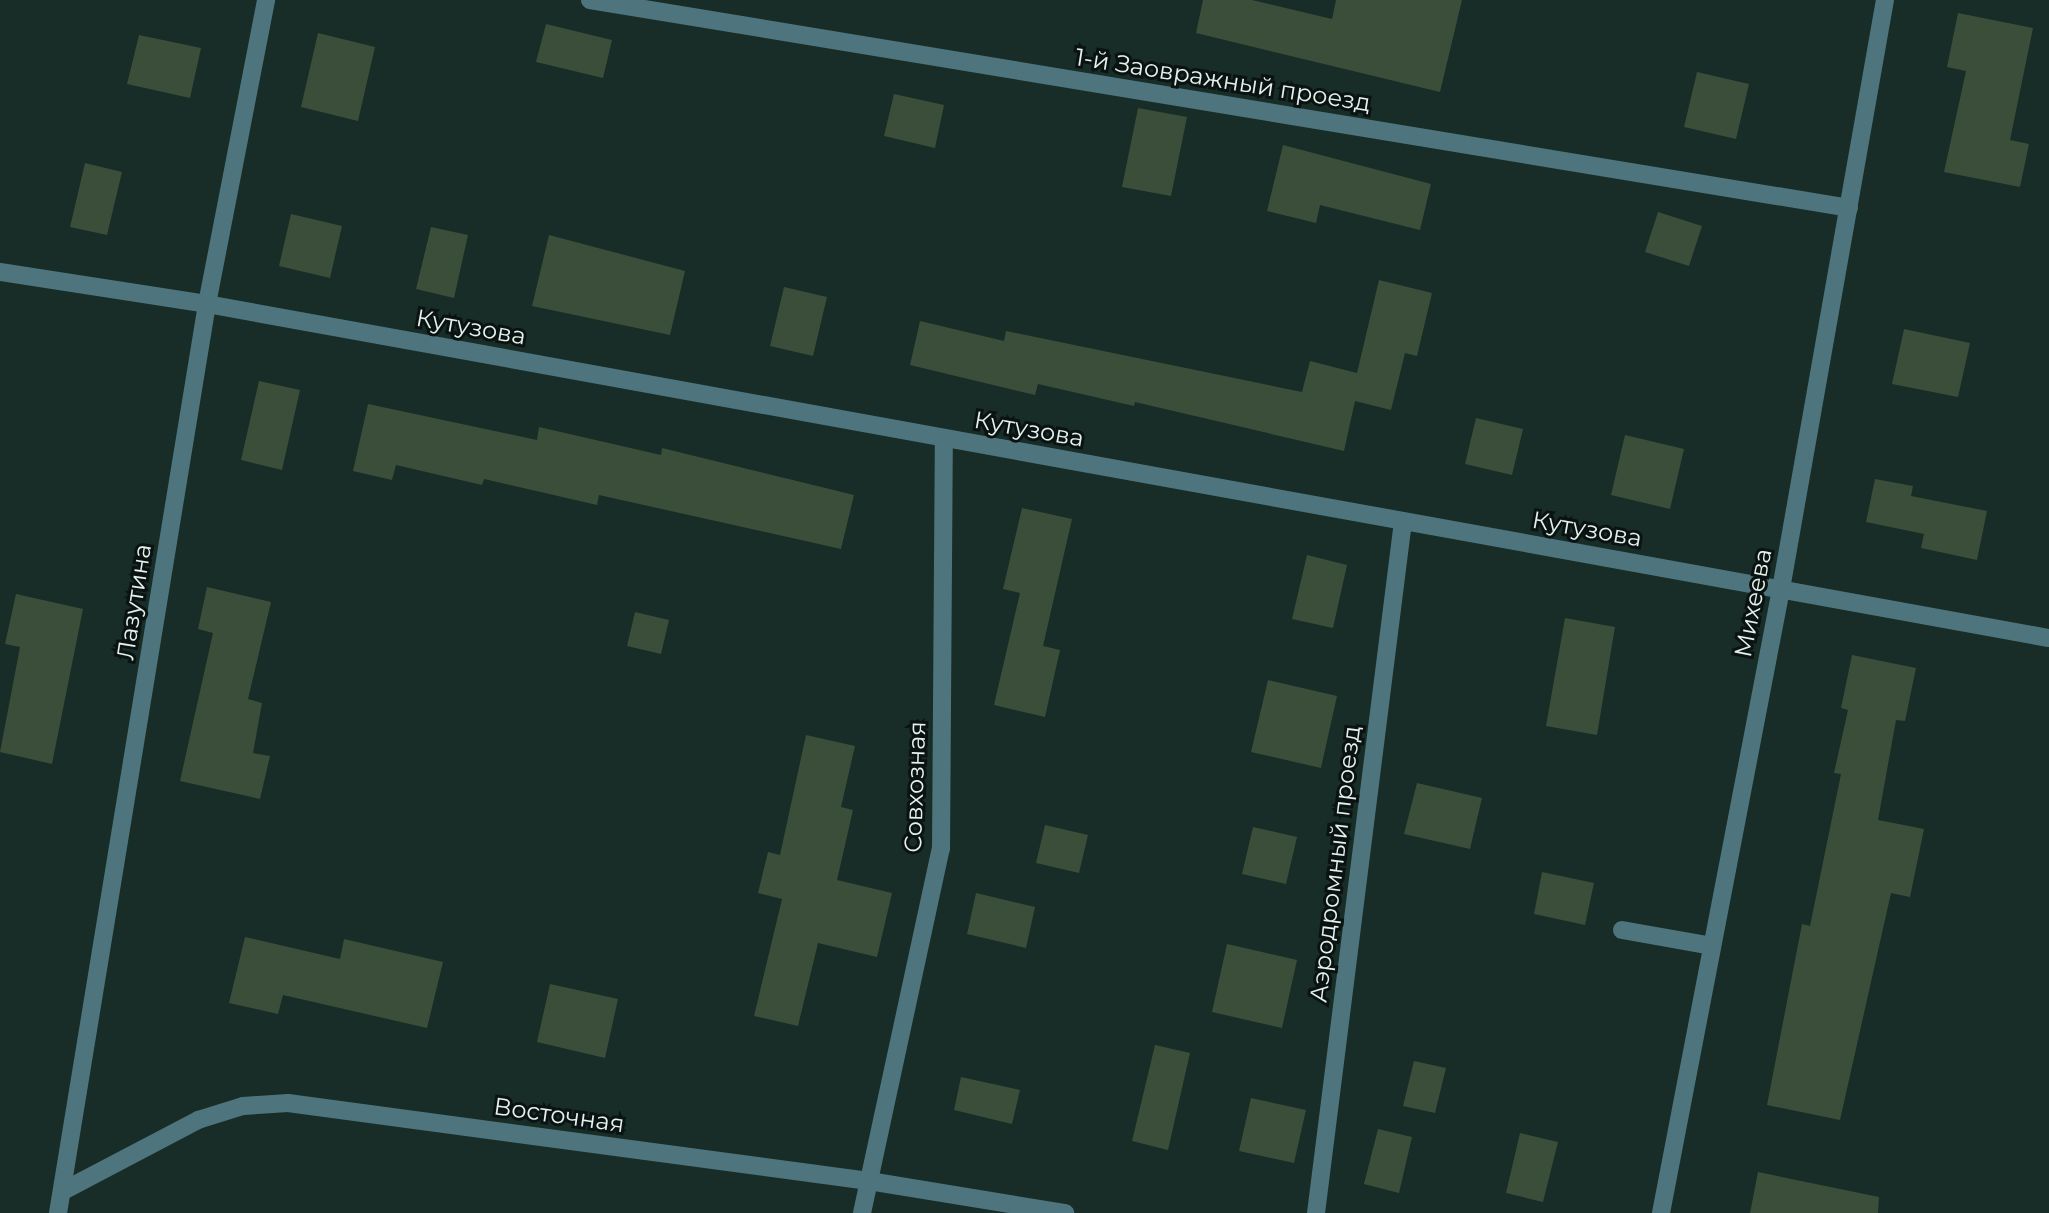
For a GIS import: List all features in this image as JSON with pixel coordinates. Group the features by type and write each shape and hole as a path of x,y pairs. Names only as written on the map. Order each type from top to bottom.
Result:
{"street":[{"name":"Лазутина","path":"58,1213 207,304 266,0"},
{"name":"1-й Заовражный проезд","path":"590,0 1849,208"},
{"name":"Михеева","path":"1661,1213 1781,589 1885,0"},
{"name":"Кутузова","path":"0,272 207,304 2049,638"},
{"name":"Совхозная","path":"862,1213 941,849 944,438"},
{"name":"Аэродромный проезд","path":"1315,1213 1402,521"},
{"path":"1622,930 1712,946"},
{"name":"Восточная","path":"63,1191 198,1120 243,1106 288,1103 869,1181 1065,1213"}],"building":[{"path":"1203,0 1252,0 1332,19 1336,0 1462,0 1440,92 1196,33"},
{"path":"1958,13 2033,28 2010,140 2029,144 2020,187 1944,172 1966,71 1947,67"},
{"path":"546,24 612,40 603,78 536,62"},
{"path":"318,33 375,47 358,121 301,107"},
{"path":"139,35 201,48 190,98 127,84"},
{"path":"1697,72 1749,84 1736,139 1684,127"},
{"path":"894,94 944,105 935,148 884,136"},
{"path":"1138,108 1187,117 1171,196 1122,187"},
{"path":"1283,145 1431,184 1420,230 1320,205 1316,223 1267,211"},
{"path":"85,163 122,172 107,235 70,227"},
{"path":"1658,212 1702,226 1689,266 1645,252"},
{"path":"291,214 342,226 330,278 279,266"},
{"path":"431,227 468,235 454,298 416,289"},
{"path":"549,235 685,271 670,335 532,306"},
{"path":"1379,280 1432,293 1417,356 1405,353 1391,410 1355,401 1344,451 1135,402 1134,406 1038,384 1035,395 910,365 920,321 1004,341 1006,331 1302,392 1310,361 1357,373"},
{"path":"784,287 827,297 813,356 770,346"},
{"path":"1904,329 1970,343 1958,397 1892,384"},
{"path":"259,381 300,390 282,470 241,460"},
{"path":"368,404 537,440 539,427 661,455 662,448 854,495 841,549 599,495 597,505 484,479 482,485 396,465 392,480 353,471"},
{"path":"1476,418 1523,429 1512,475 1465,464"},
{"path":"1625,435 1684,449 1670,509 1611,495"},
{"path":"1875,479 1913,486 1911,496 1987,511 1977,560 1921,548 1924,534 1866,522"},
{"path":"1022,508 1072,519 1043,646 1060,650 1045,717 994,705 1020,593 1003,589"},
{"path":"1307,555 1347,565 1333,628 1292,619"},
{"path":"207,587 271,602 248,699 262,703 253,753 270,756 260,799 180,781 213,633 198,629"},
{"path":"16,594 83,609 52,764 0,752 20,647 5,644"},
{"path":"635,612 669,620 661,654 627,646"},
{"path":"1565,618 1615,627 1597,735 1546,726"},
{"path":"1852,655 1916,668 1905,721 1896,720 1878,820 1924,829 1910,897 1891,893 1840,1120 1767,1105 1802,924 1810,926 1841,774 1834,773 1848,710 1841,708"},
{"path":"1268,680 1337,696 1321,768 1251,752"},
{"path":"806,735 855,746 841,807 853,810 837,880 892,893 877,957 818,943 798,1026 754,1016 782,899 758,893 768,852 780,855"},
{"path":"1417,783 1482,798 1470,849 1404,834"},
{"path":"1045,825 1088,835 1079,873 1036,863"},
{"path":"1253,827 1297,837 1286,884 1242,874"},
{"path":"1542,872 1594,883 1585,925 1534,914"},
{"path":"976,893 1035,907 1026,948 967,934"},
{"path":"245,937 340,959 344,939 443,962 427,1028 283,995 278,1014 229,1003"},
{"path":"1227,944 1297,960 1282,1028 1212,1012"},
{"path":"550,984 618,999 605,1058 537,1042"},
{"path":"1155,1045 1190,1053 1168,1150 1132,1141"},
{"path":"1414,1061 1446,1068 1435,1113 1403,1106"},
{"path":"961,1077 1020,1090 1012,1124 954,1110"},
{"path":"1251,1098 1306,1110 1294,1163 1239,1151"},
{"path":"1378,1129 1412,1137 1399,1193 1364,1184"},
{"path":"1520,1133 1558,1142 1543,1202 1506,1193"},
{"path":"1758,1172 1879,1197 1878,1213 1750,1213"}]}
